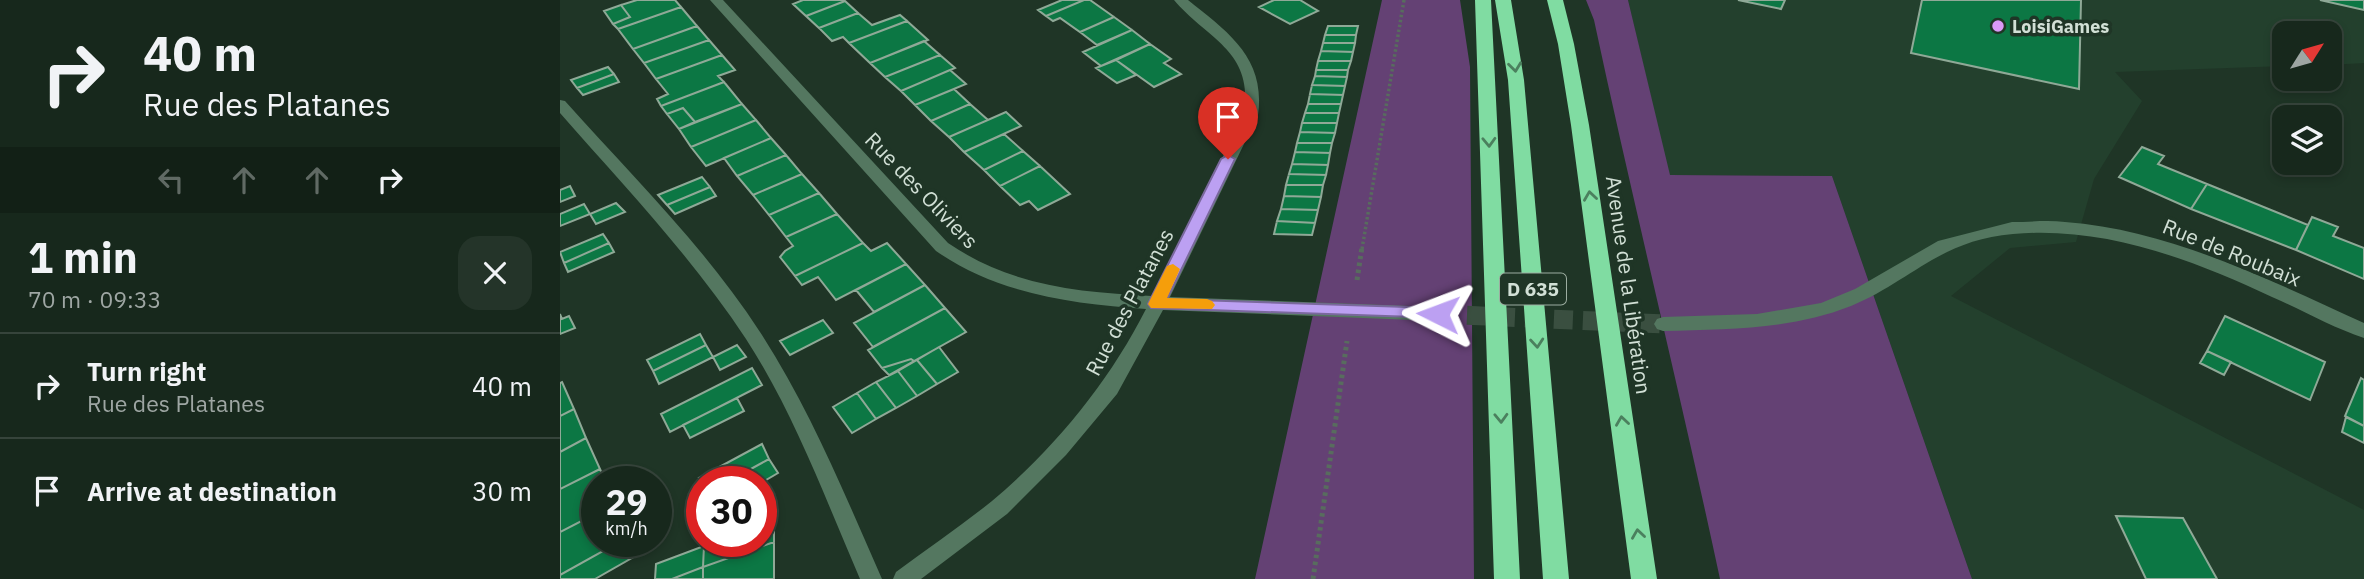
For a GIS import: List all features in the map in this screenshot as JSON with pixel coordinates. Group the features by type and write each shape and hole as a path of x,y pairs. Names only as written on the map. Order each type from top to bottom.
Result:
{"highway":[{"path":"1483,0 1507,579"},
{"name":"D 635","path":"1503,0 1516,80 1556,579"},
{"name":"Avenue de la Libération","path":"1555,0 1566,44 1580,125 1644,579"}],"street":[{"name":"Rue des Oliviers","path":"716,0 956,260 1003,281 1156,304 1438,314"},
{"name":"Rue des Platanes","path":"904,579 1000,507 1059,449 1110,389 1140,339 1251,115 1254,103 1253,79 1240,55 1226,39 1180,0"},
{"path":"560,104 710,278 763,352 806,433 871,579"},
{"name":"Rue de Roubaix","path":"1663,324 1758,321 1808,313 1848,300 1884,282 1937,247 1957,239 2003,229 2079,229 2126,236 2184,253 2364,331"}],"shaded area":[{"path":"1382,0 1460,0 1470,67 1474,579 1255,579"},
{"path":"1586,0 1628,0 1670,175 1832,176 1972,579 1720,579 1594,20"},
{"path":"1628,0 2364,0 2364,63 2342,64 2342,21 2272,21 2272,66 2115,72 2142,101 2094,179 2076,242 2010,248 1951,296 2364,510 2364,579 1972,579 1832,176 1669,175"}],"building":[{"path":"637,0 675,0 681,7 618,29 613,24 630,17 621,5"},
{"path":"803,0 845,1 806,16 793,4"},
{"path":"1062,0 1084,0 1046,16 1038,10"},
{"path":"1090,0 1114,17 1080,32 1060,18 1053,21 1046,16"},
{"path":"1274,0 1300,0 1318,11 1290,24 1259,7"},
{"path":"1738,0 1785,0 1781,9"},
{"name":"LoisiGames","path":"1922,0 2081,0 2079,89 1911,53"},
{"path":"2320,0 2364,0 2364,10"},
{"path":"845,1 858,13 819,28 806,16"},
{"path":"621,5 630,17 613,24 604,11"},
{"path":"681,7 697,26 633,49 618,29"},
{"path":"858,13 872,25 900,15 907,21 849,43 843,37 832,41 819,28"},
{"path":"1114,17 1132,30 1097,45 1080,32"},
{"path":"907,21 928,40 870,63 849,43"},
{"path":"697,26 709,40 644,63 633,49"},
{"path":"1328,26 1358,26 1356,35 1325,35"},
{"path":"1132,30 1150,44 1101,66 1083,52"},
{"path":"1325,35 1356,35 1355,43 1323,43"},
{"path":"709,40 722,55 656,79 644,63"},
{"path":"924,41 940,55 885,77 870,63"},
{"path":"1323,43 1355,43 1353,52 1321,51"},
{"path":"1150,44 1171,59 1164,63 1181,74 1154,87 1116,60"},
{"path":"1321,51 1353,52 1351,61 1318,61"},
{"path":"722,55 735,70 718,76 724,82 661,106 657,99 668,94 656,79"},
{"path":"940,55 955,68 901,91 885,77"},
{"path":"1116,60 1136,75 1117,83 1096,68"},
{"path":"1318,61 1351,61 1348,70 1316,70"},
{"path":"608,67 614,74 577,88 571,80"},
{"path":"950,70 966,84 915,105 901,91"},
{"path":"1316,70 1348,70 1347,77 1315,76"},
{"path":"614,74 619,82 583,95 577,88"},
{"path":"1315,76 1347,77 1345,86 1312,85"},
{"path":"724,82 742,104 695,122 683,108 667,114 661,106"},
{"path":"1312,85 1345,86 1343,95 1310,94"},
{"path":"954,89 970,104 931,121 915,105"},
{"path":"1310,94 1343,95 1341,104 1308,104"},
{"path":"742,104 756,120 691,147 679,129"},
{"path":"970,104 988,120 949,137 931,121"},
{"path":"1308,104 1341,104 1339,113 1305,113"},
{"path":"683,108 695,122 679,129 667,114"},
{"path":"1006,112 1021,126 964,152 949,137"},
{"path":"1305,113 1339,113 1337,123 1302,123"},
{"path":"756,120 771,138 706,166 691,147"},
{"path":"1302,123 1337,123 1335,133 1300,132"},
{"path":"1300,132 1335,133 1332,143 1297,143"},
{"path":"1004,134 1023,151 984,170 964,152"},
{"path":"771,138 786,155 737,176 724,158"},
{"path":"1297,143 1332,143 1330,153 1295,152"},
{"path":"2142,147 2164,156 2158,164 2207,184 2191,209 2119,177"},
{"path":"1023,151 1040,166 1000,186 984,170"},
{"path":"1295,152 1330,153 1328,165 1292,164"},
{"path":"786,155 802,174 753,195 737,176"},
{"path":"1292,164 1328,165 1326,175 1289,174"},
{"path":"1040,166 1070,194 1038,210 1029,201 1020,205 1000,186"},
{"path":"802,174 819,193 769,215 753,195"},
{"path":"1289,174 1326,175 1323,185 1286,185"},
{"path":"702,177 710,187 667,205 658,195"},
{"path":"2207,184 2308,225 2296,250 2191,209"},
{"path":"1286,185 1323,185 1321,197 1284,196"},
{"path":"570,186 575,196 560,202 560,190"},
{"path":"710,187 716,196 675,214 667,205"},
{"path":"819,193 837,214 786,237 769,215"},
{"path":"1284,196 1321,197 1318,210 1281,209"},
{"path":"616,203 625,212 596,224 590,214"},
{"path":"584,204 590,214 560,226 560,214"},
{"path":"1281,209 1318,210 1315,223 1277,221"},
{"path":"837,214 863,243 795,276 780,257 793,246 786,237"},
{"path":"2312,217 2338,227 2333,236 2364,248 2364,279 2296,250"},
{"path":"1277,221 1315,223 1312,235 1274,234"},
{"path":"603,234 609,243 564,263 560,252"},
{"path":"609,243 614,252 568,272 564,263"},
{"path":"863,243 871,251 887,243 906,264 836,300 818,277 802,285 795,276"},
{"path":"906,264 925,285 874,312 856,290"},
{"path":"925,285 945,308 873,347 854,323"},
{"path":"945,308 966,332 914,361 911,359 882,368 868,350"},
{"path":"560,314 562,319 569,316 575,328 560,334"},
{"path":"2225,316 2325,362 2310,400 2207,351"},
{"path":"823,320 833,333 790,355 780,341"},
{"path":"700,334 706,345 653,371 647,360"},
{"path":"706,345 713,357 659,384 653,371"},
{"path":"737,345 746,357 720,370 713,357"},
{"path":"939,347 958,372 937,384 917,360"},
{"path":"2207,351 2231,362 2224,375 2200,363"},
{"path":"911,359 914,361 889,375 882,368"},
{"path":"917,360 937,384 917,396 898,371"},
{"path":"752,368 762,385 670,432 661,414"},
{"path":"898,371 917,396 896,408 876,382"},
{"path":"2361,378 2364,380 2364,426 2345,416"},
{"path":"562,382 574,409 560,416 560,383"},
{"path":"876,382 896,408 876,419 857,393"},
{"path":"857,393 876,419 852,433 833,407"},
{"path":"737,398 744,411 690,438 683,425"},
{"path":"574,409 586,438 560,452 560,416"},
{"path":"2346,417 2364,426 2364,443 2342,432"},
{"path":"586,438 599,466 581,466 581,478 560,489 560,452"},
{"path":"762,444 769,459 756,466 721,466"},
{"path":"769,459 774,466 756,466"},
{"path":"581,478 581,521 560,532 560,489"},
{"path":"2116,516 2183,518 2217,579 2146,579"},
{"path":"581,521 581,557 592,557 560,575 560,532"},
{"path":"686,553 686,557 703,557 703,567 672,579 655,579 656,564"},
{"path":"592,557 634,557 595,579 560,579 560,575"},
{"path":"703,557 731,557 703,567"},
{"path":"731,557 774,557 774,579 703,579 703,567"},
{"path":"703,567 703,579 672,579"}],"tunnel":[{"path":"1438,314 1663,324"}],"slow traffic":[{"path":"1173,269 1156,304 1207,305"}],"place":[{"name":"LoisiGames","path":"1998,26"}],"route":[{"path":"1228,159 1156,304 1438,314"}]}
